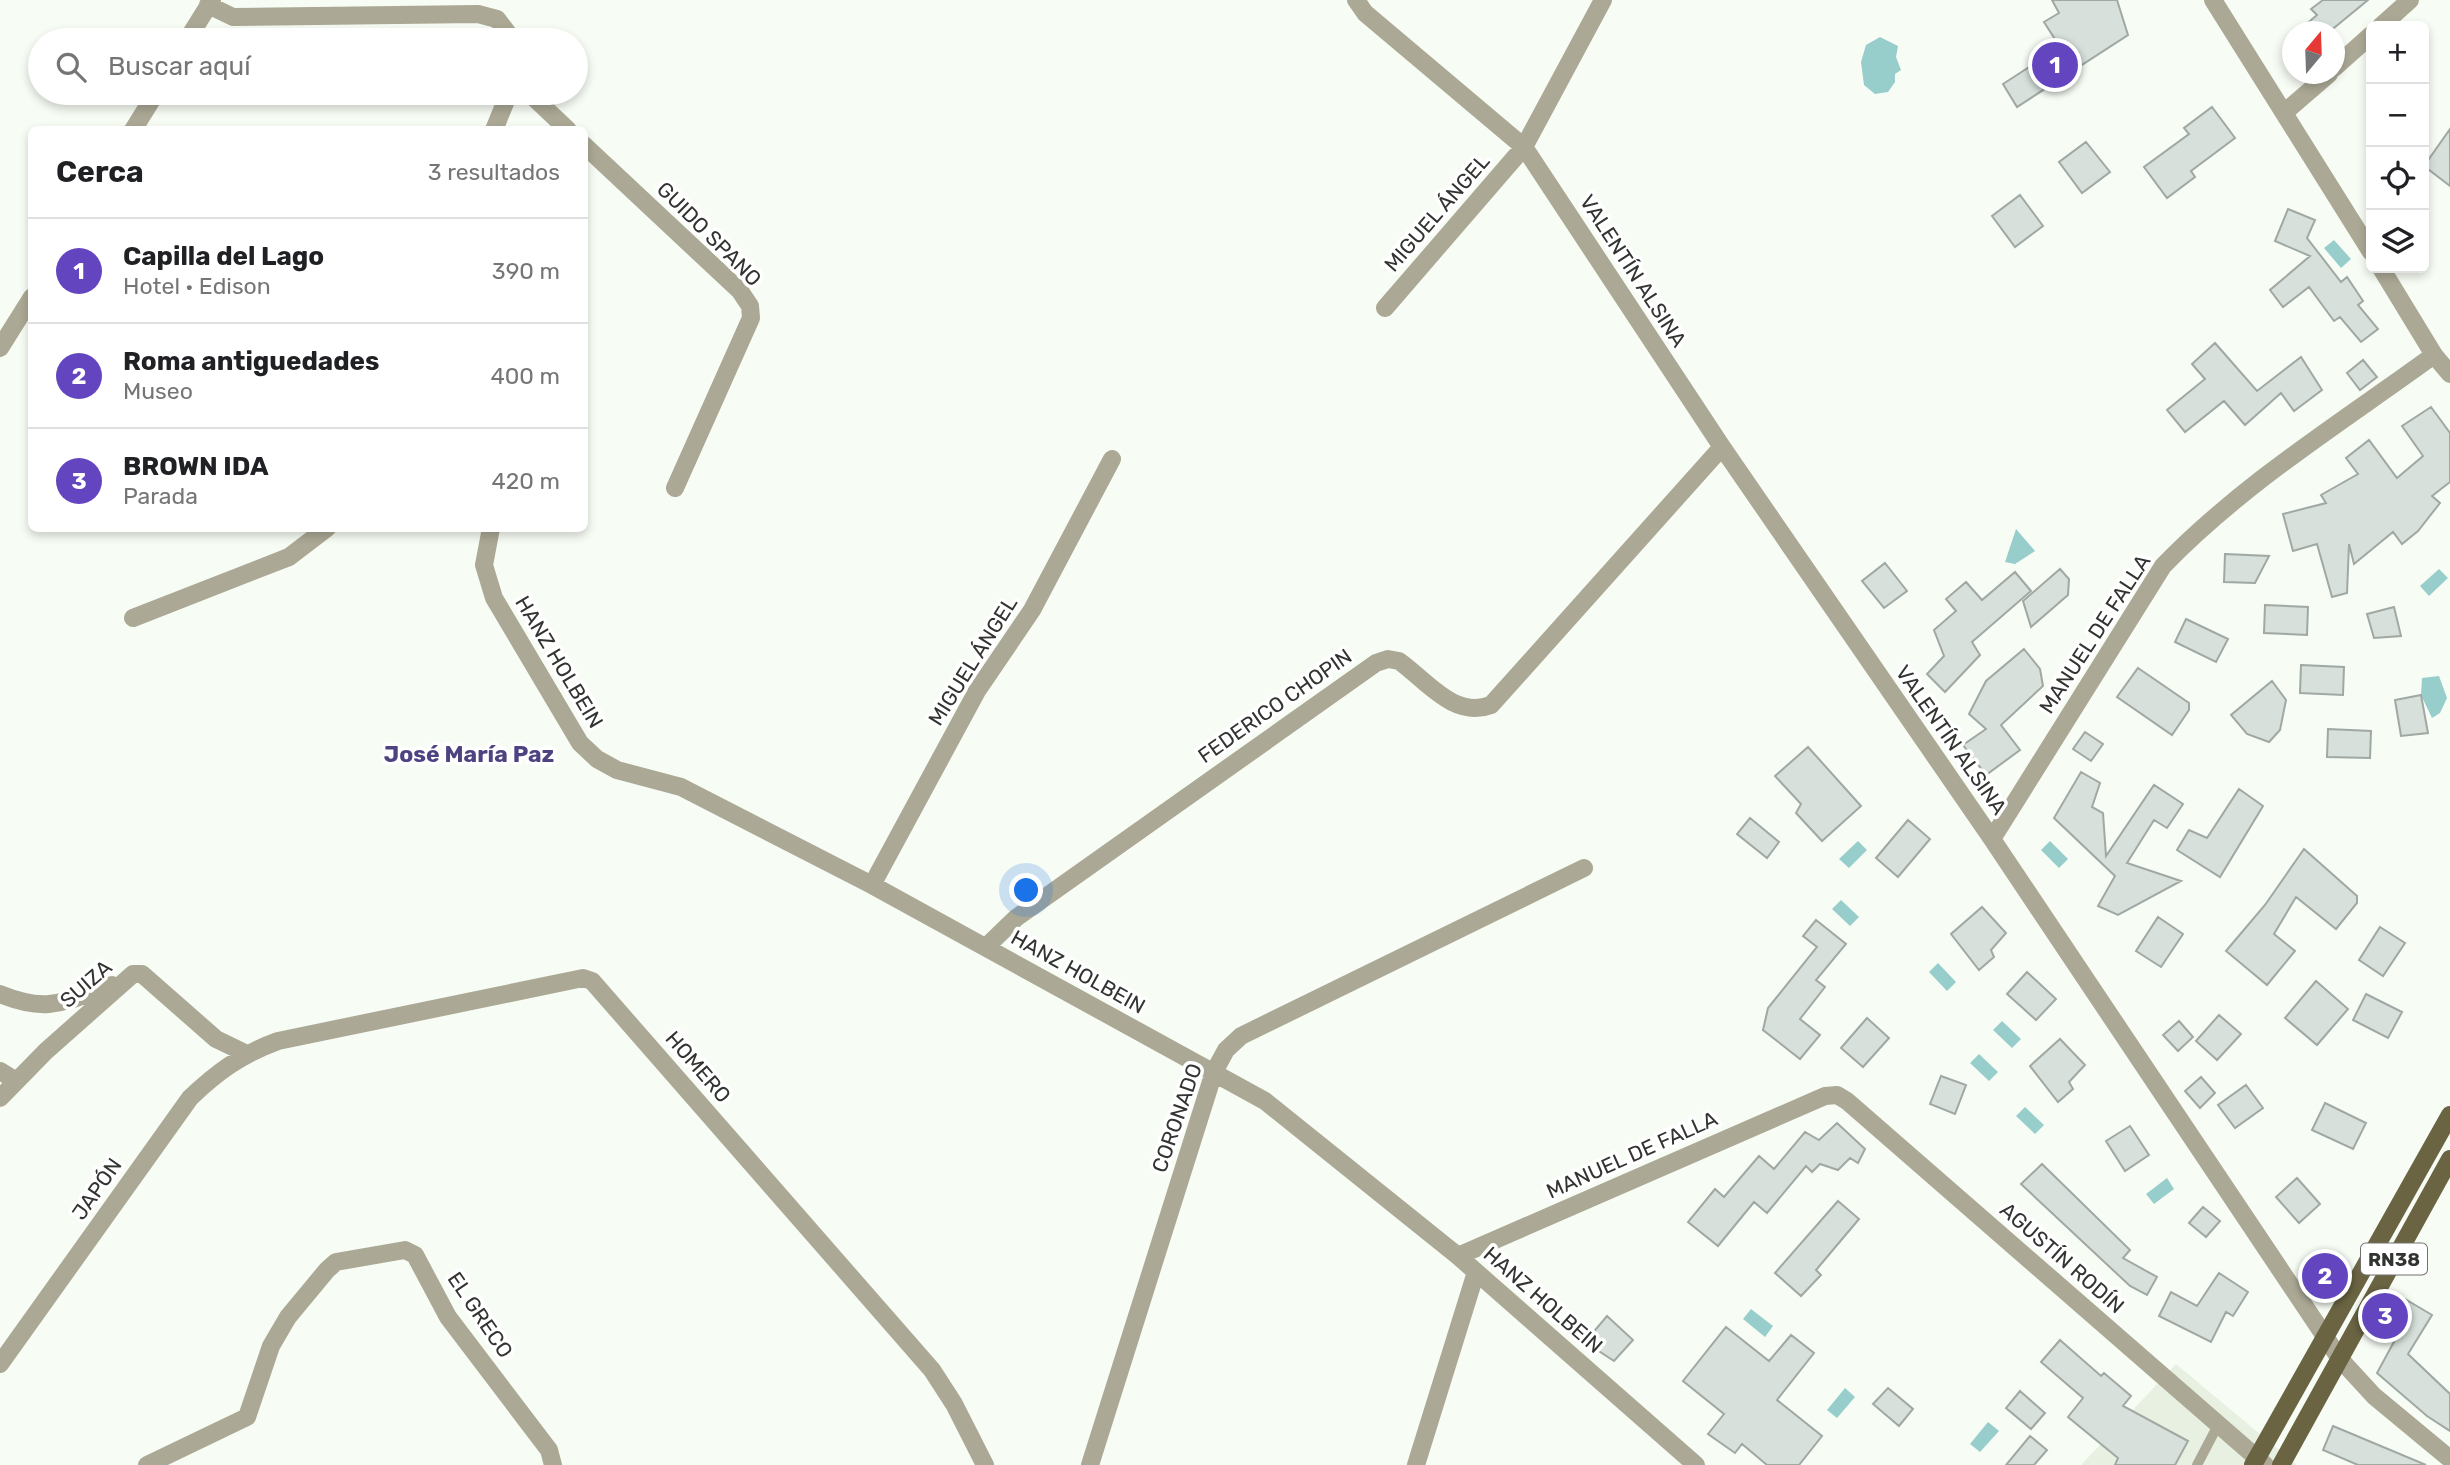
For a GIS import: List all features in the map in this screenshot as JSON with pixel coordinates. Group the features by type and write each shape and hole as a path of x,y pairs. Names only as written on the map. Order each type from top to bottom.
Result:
{"main road":[{"name":"RN38","path":"2258,1463 2326,1334 2450,1115"},
{"name":"RN38","path":"2284,1460 2450,1159"},
{"path":"2340,1359 2341,1331 2388,1246 2401,1199"},
{"path":"2284,1460 2291,1421 2327,1356 2329,1343 2326,1334"}],"street":[{"name":"VALENTÍN ALSINA","path":"1356,0 1365,13 1524,147 1721,447 1992,839 2326,1334 2340,1359 2374,1396 2450,1459"},
{"name":"MIGUEL ÁNGEL","path":"1385,308 1524,147 1602,0"},
{"path":"2213,0 2286,112 2366,244"},
{"path":"2387,21 2410,0"},
{"path":"194,28 210,3 233,17 478,14 497,19 504,28"},
{"path":"2345,58 2366,39"},
{"path":"2286,112 2318,84"},
{"path":"136,126 149,105"},
{"path":"496,126 504,105"},
{"path":"541,105 564,126"},
{"name":"GUIDO SPANO","path":"588,149 740,291 750,306 751,318 676,488"},
{"path":"2384,273 2434,355 2450,374"},
{"path":"3,338 28,303"},
{"name":"MANUEL DE FALLA","path":"1992,839 2163,566 2192,535 2238,497 2434,355"},
{"name":"FEDERICO CHOPIN","path":"986,947 1016,918 1376,663 1388,659 1399,661 1453,704 1468,709 1491,705 1721,447"},
{"name":"MIGUEL ÁNGEL","path":"872,885 977,691 1032,610 1112,459"},
{"path":"133,618 289,557 322,532"},
{"name":"HANZ HOLBEIN","path":"490,532 484,565 494,598 580,743 597,759 617,770 681,787 872,885 1214,1072 1283,1114 1458,1256 1696,1465"},
{"name":"CORONADO","path":"1090,1465 1214,1072 1226,1050 1241,1035 1584,868"},
{"name":"SUIZA","path":"0,1098 122,981 133,974 142,974 216,1039 245,1053"},
{"name":"HOMERO","path":"245,1053 278,1041 583,978 592,981 932,1370 954,1404 985,1465"},
{"path":"0,993 24,1004 43,1006 122,981"},
{"name":"JAPÓN","path":"0,1364 190,1098 210,1078 245,1053"},
{"path":"0,1071 16,1081"},
{"name":"AGUSTÍN RODÍN","path":"1825,1096 1837,1095 1847,1101 2258,1463"},
{"name":"MANUEL DE FALLA","path":"1458,1256 1825,1096"},
{"name":"EL GRECO","path":"147,1465 247,1417 271,1346 288,1317 336,1262 405,1250 415,1255 448,1317 549,1450 553,1465"},
{"path":"1416,1465 1476,1272"}],"lane":[{"path":"2197,1465 2218,1425"}],"shaded area":[{"path":"2176,1364 2297,1465 2081,1465"}],"water":[{"path":"1880,37 1898,46 1896,57 1901,70 1895,74 1895,82 1888,92 1875,94 1864,85 1861,62 1866,45"},
{"path":"2334,240 2351,259 2341,268 2324,248"},
{"path":"2016,529 2035,551 2015,564 2005,562"},
{"path":"2439,569 2448,578 2429,596 2420,586"},
{"path":"2439,676 2447,698 2440,713 2432,718 2421,695 2422,678"},
{"path":"1858,841 1867,850 1849,868 1839,859"},
{"path":"2050,841 2068,859 2059,868 2041,850"},
{"path":"1841,900 1859,917 1850,926 1832,909"},
{"path":"1938,963 1956,982 1947,991 1929,972"},
{"path":"2002,1021 2021,1039 2012,1048 1993,1030"},
{"path":"1979,1054 1998,1072 1989,1081 1970,1063"},
{"path":"2025,1107 2044,1125 2035,1134 2016,1116"},
{"path":"2167,1178 2174,1189 2154,1204 2146,1194"},
{"path":"1751,1309 1773,1326 1765,1337 1743,1319"},
{"path":"1845,1388 1855,1397 1837,1418 1827,1410"},
{"path":"1988,1422 1999,1431 1980,1452 1970,1444"}],"building":[{"path":"2052,0 2117,0 2128,35 2017,107 2003,84 2060,47 2044,22 2059,13"},
{"path":"2323,0 2368,0 2342,21 2310,21 2317,15 2311,9"},
{"path":"2212,107 2235,138 2191,171 2195,177 2167,198 2144,167 2189,134 2184,128"},
{"path":"2450,129 2450,186 2429,170 2429,159"},
{"path":"2086,142 2110,172 2082,193 2059,162"},
{"path":"2020,195 2043,226 2015,247 1992,216"},
{"path":"2288,209 2315,220 2307,238 2341,282 2347,277 2363,301 2358,305 2378,329 2361,342 2340,317 2334,321 2309,287 2283,307 2270,290 2310,256 2275,241"},
{"path":"2215,343 2257,391 2301,357 2322,390 2294,411 2281,393 2245,425 2224,401 2185,432 2167,410 2205,379 2192,364"},
{"path":"2363,360 2377,377 2360,390 2347,373"},
{"path":"2431,407 2450,433 2450,482 2432,496 2440,503 2418,531 2402,544 2393,532 2354,564 2349,544 2347,593 2332,597 2317,544 2293,551 2283,514 2326,503 2321,495 2358,474 2346,458 2369,440 2397,478 2423,456 2402,426"},
{"path":"2225,554 2269,556 2255,583 2224,582"},
{"path":"1885,563 1907,591 1884,608 1862,581"},
{"path":"2060,569 2069,579 2068,595 2031,627 2023,601"},
{"path":"2015,572 2031,591 1972,642 1980,655 1945,692 1927,674 1944,656 1934,630 1956,611 1946,599 1966,582 1982,600"},
{"path":"2265,605 2308,607 2307,635 2264,633"},
{"path":"2394,607 2401,636 2374,638 2367,614"},
{"path":"2186,619 2228,639 2216,662 2175,642"},
{"path":"2024,649 2040,669 2043,686 2001,725 2020,750 1986,775 1963,745 1986,729 1969,714 1986,681"},
{"path":"2301,665 2344,667 2343,695 2300,693"},
{"path":"2138,668 2189,703 2189,710 2172,735 2117,697"},
{"path":"2272,681 2286,700 2280,730 2269,742 2247,734 2231,715"},
{"path":"2421,695 2428,733 2401,736 2395,700"},
{"path":"2328,729 2371,731 2370,758 2327,757"},
{"path":"2085,732 2103,744 2091,761 2073,749"},
{"path":"1808,747 1861,806 1822,841 1796,813 1801,804 1775,776"},
{"path":"2081,772 2100,783 2092,807 2103,813 2106,856 2154,785 2183,804 2167,828 2154,820 2127,863 2181,881 2118,915 2098,906 2115,876 2054,818"},
{"path":"2239,789 2263,806 2220,877 2177,850 2189,830 2207,838"},
{"path":"1750,818 1779,842 1767,858 1737,834"},
{"path":"1908,820 1930,839 1898,877 1876,858"},
{"path":"2304,849 2357,896 2357,903 2336,929 2296,897 2274,934 2295,951 2267,985 2226,951 2265,905"},
{"path":"1982,907 2006,933 1991,950 1994,957 1979,970 1951,934"},
{"path":"2158,917 2183,934 2161,967 2136,951"},
{"path":"1816,920 1846,944 1816,980 1825,987 1800,1019 1820,1035 1800,1059 1763,1030 1768,1008 1817,947 1803,936"},
{"path":"2380,927 2405,943 2383,976 2359,960"},
{"path":"2027,972 2056,999 2036,1020 2007,994"},
{"path":"2316,981 2348,1009 2317,1045 2285,1018"},
{"path":"2366,994 2402,1012 2388,1038 2353,1020"},
{"path":"2219,1015 2241,1034 2217,1060 2196,1041"},
{"path":"1867,1018 1889,1038 1863,1067 1841,1048"},
{"path":"2179,1021 2193,1037 2178,1051 2163,1035"},
{"path":"2060,1039 2085,1065 2069,1082 2073,1089 2058,1102 2030,1066"},
{"path":"1941,1076 1966,1085 1955,1114 1930,1104"},
{"path":"2201,1077 2215,1093 2200,1108 2185,1091"},
{"path":"2246,1085 2263,1108 2235,1128 2218,1105"},
{"path":"2325,1103 2366,1123 2353,1149 2312,1130"},
{"path":"1837,1123 1865,1149 1858,1163 1850,1158 1838,1170 1820,1164 1812,1172 1806,1166 1767,1213 1754,1202 1718,1246 1688,1222 1715,1189 1724,1197 1759,1156 1774,1169 1805,1132 1819,1140"},
{"path":"2130,1126 2149,1155 2125,1171 2106,1141"},
{"path":"2042,1164 2130,1250 2123,1258 2157,1277 2147,1295 2130,1286 2021,1184"},
{"path":"2297,1178 2320,1204 2299,1223 2276,1197"},
{"path":"1838,1201 1859,1219 1816,1270 1821,1275 1801,1296 1775,1273"},
{"path":"2203,1207 2220,1221 2206,1237 2189,1223"},
{"path":"2219,1273 2248,1292 2233,1316 2226,1312 2211,1342 2159,1316 2171,1292 2197,1306"},
{"path":"2405,1299 2432,1315 2408,1354 2450,1394 2450,1431 2427,1416 2377,1373 2402,1327 2392,1321"},
{"path":"1607,1316 1633,1340 1614,1361 1585,1342"},
{"path":"1726,1327 1769,1361 1791,1335 1814,1353 1777,1400 1822,1436 1799,1465 1767,1465 1742,1444 1735,1453 1708,1434 1724,1414 1683,1381"},
{"path":"2060,1340 2101,1376 2104,1373 2131,1396 2123,1406 2188,1441 2175,1465 2115,1465 2118,1458 2068,1417 2083,1398 2041,1362"},
{"path":"1888,1388 1913,1409 1899,1426 1873,1404"},
{"path":"2020,1391 2045,1413 2031,1429 2006,1408"},
{"path":"2333,1426 2426,1465 2358,1465 2323,1450"},
{"path":"2030,1436 2047,1450 2034,1465 2006,1465"}],"place":[{"name":"Capilla del Lago","path":"2055,65"},
{"name":"Roma antiguedades","path":"2325,1276"},
{"name":"BROWN IDA","path":"2385,1316"}],"district":[{"name":"José María Paz","path":"469,754"}]}
